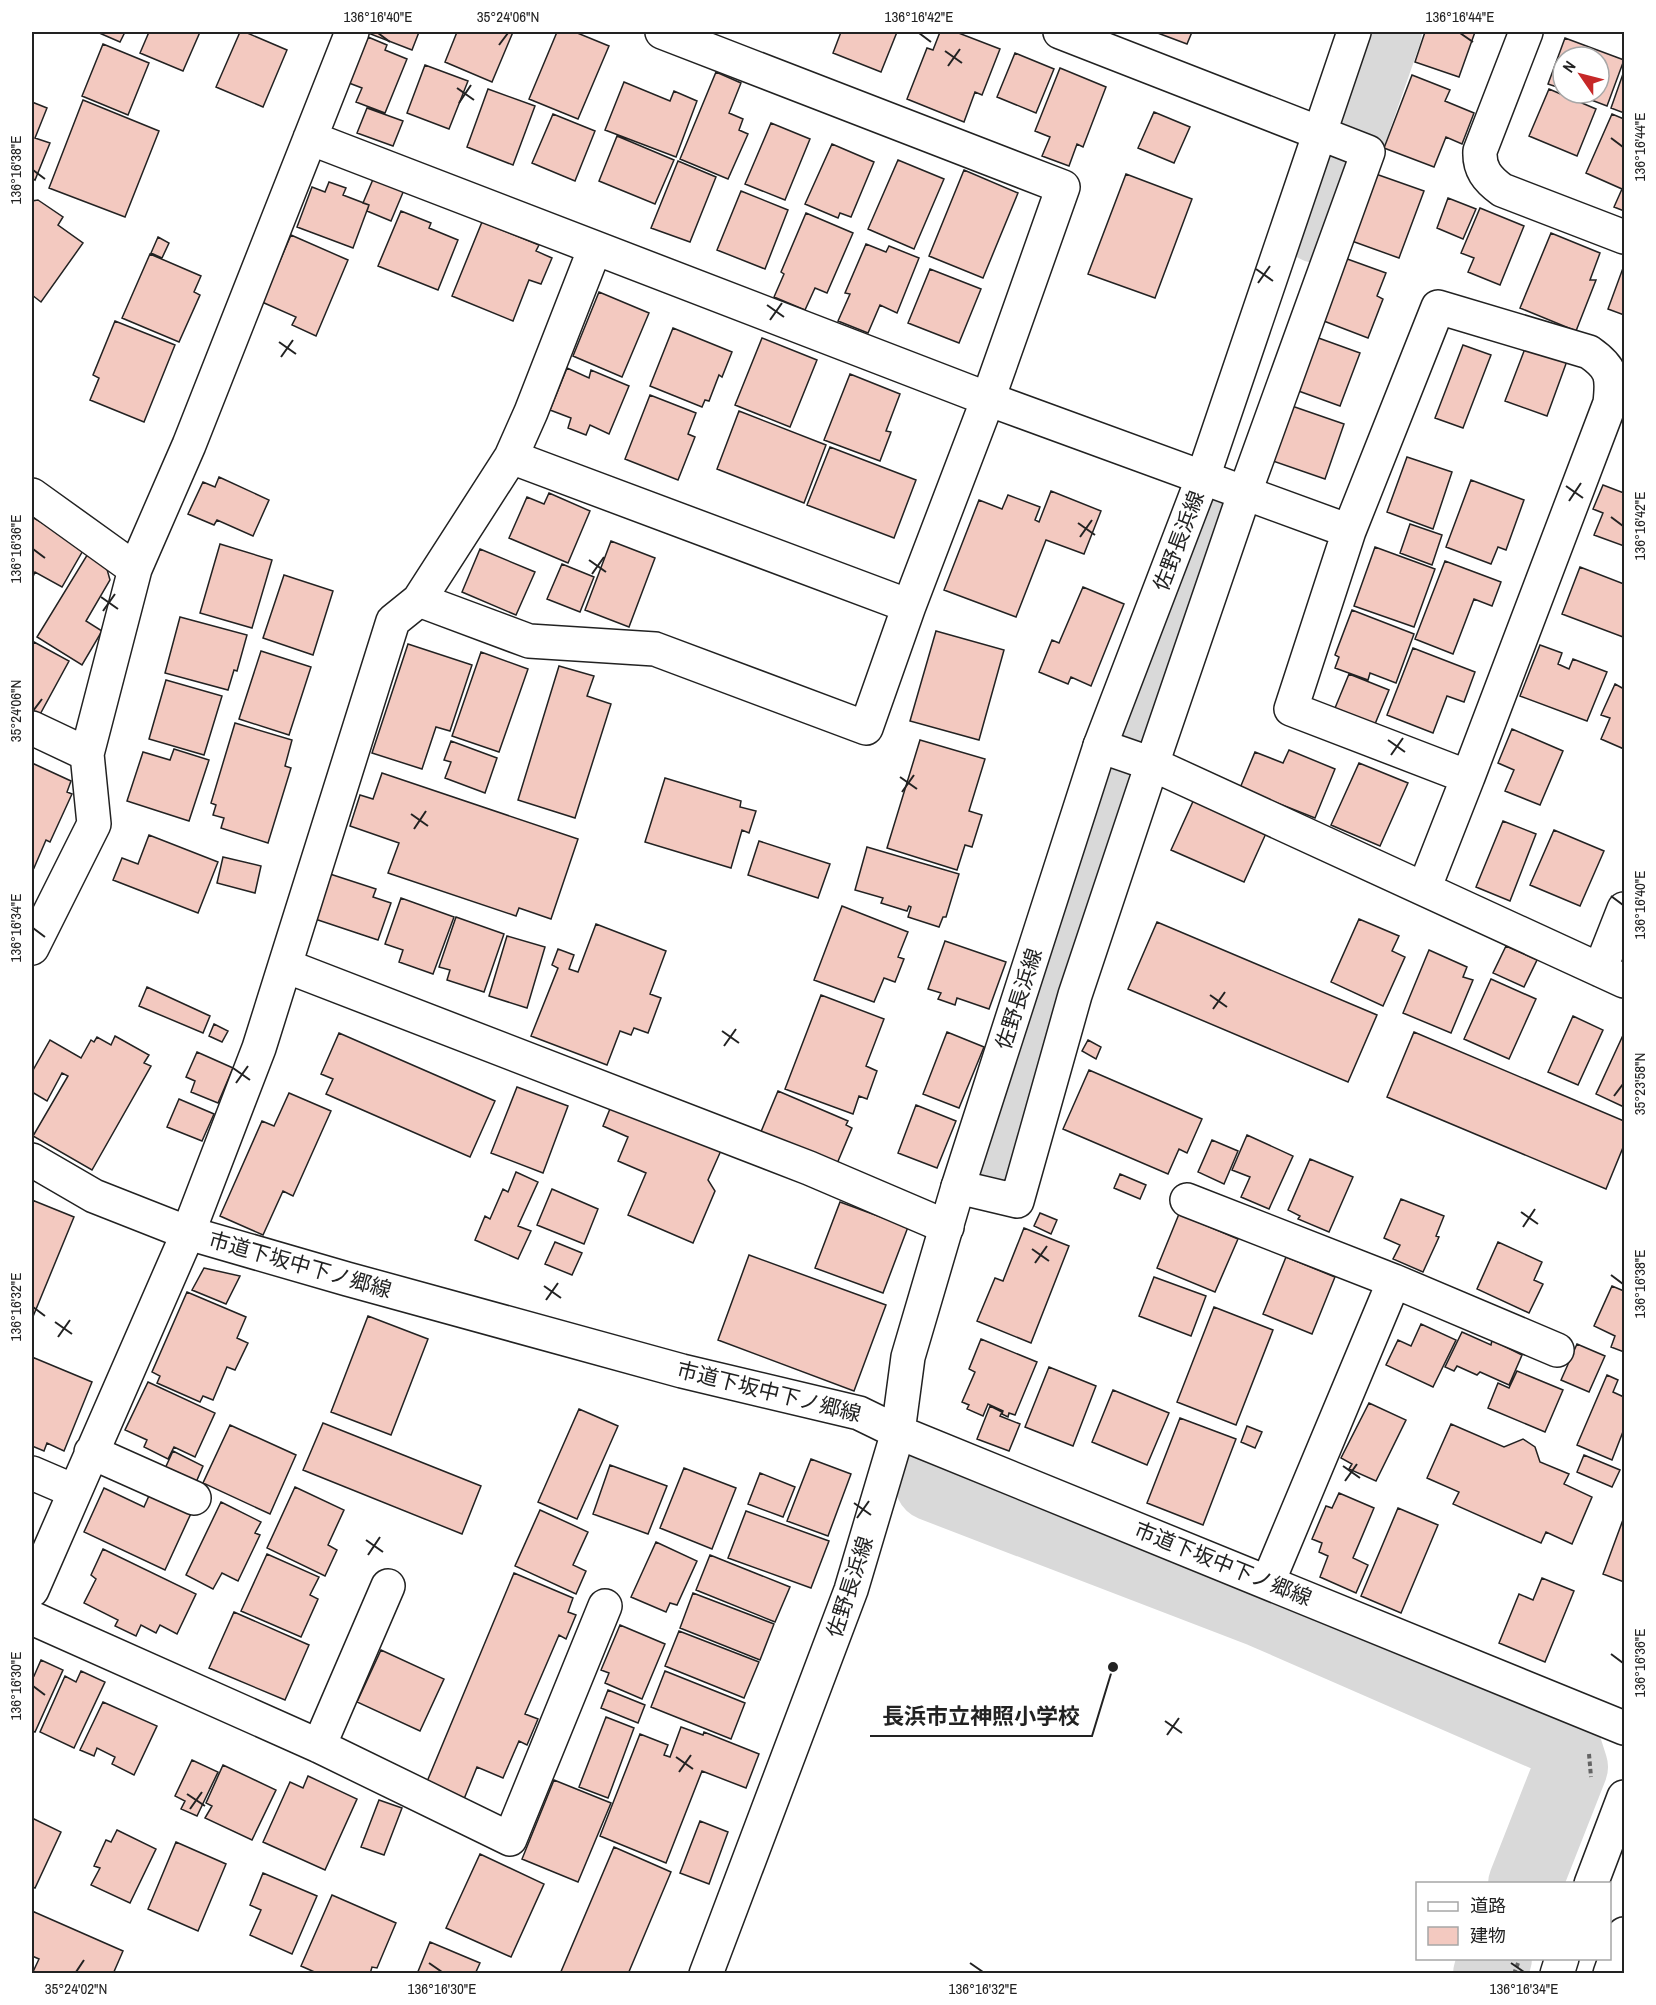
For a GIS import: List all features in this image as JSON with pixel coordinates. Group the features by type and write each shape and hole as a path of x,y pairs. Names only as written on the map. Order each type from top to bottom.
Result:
{"main road":[{"path":"419,600 529,641 656,649 866,728 909,606 988,399 1063,188 662,32"},
{"path":"978,1192 1017,1201 1075,996 1128,755 1245,492 1368,152 1060,32"},
{"name":"佐野長浜線","path":"706,1974 851,1590 898,1432 908,1358 947,1227 978,1192 1128,755 1203,477 1339,141 1354,32"},
{"path":"1526,32 1480,151 1479,164 1491,182 1502,189 1624,237"},
{"path":"32,948 94,824 87,754 135,569 189,445 310,138 342,35"},
{"path":"310,138 988,399 1349,531"},
{"path":"32,1590 188,1233 259,1048 393,621 419,600 511,457 595,248"},
{"path":"1424,889 1468,777 1610,403 1612,385 1610,372 1602,361 1589,352 1438,307 1349,531 1291,709 1468,777"},
{"path":"511,457 909,606"},
{"path":"32,495 135,569"},
{"path":"32,728 87,754"},
{"path":"1128,755 1612,975 1624,909"},
{"path":"286,966 809,1168 947,1227"},
{"name":"市道下坂中下ノ郷線","path":"32,1160 94,1196 188,1233 682,1371 859,1413 898,1432 1624,1728"},
{"path":"1187,1200 1395,1281 1557,1350"},
{"path":"1268,1582 1395,1281"},
{"path":"91,1452 194,1498"},
{"path":"32,1473 74,1491"},
{"path":"319,1746 388,1586"},
{"path":"32,1618 319,1746 510,1839 605,1606"},
{"path":"1592,1882 1624,1797"},
{"path":"1610,1974 1624,1935"}],"building":[{"path":"97,32 125,32 120,42"},
{"path":"149,32 200,32 183,71 140,53"},
{"path":"240,32 287,50 263,107 216,87"},
{"path":"369,32 419,32 412,50"},
{"path":"457,32 513,32 492,82 445,62"},
{"path":"557,32 575,32 609,46 578,119 529,99"},
{"path":"841,32 897,32 881,72 833,53"},
{"path":"940,32 956,32 1000,49 982,95 975,92 964,122 907,99 927,48 933,50"},
{"path":"1155,32 1192,32 1187,44"},
{"path":"1425,32 1475,32 1459,77 1415,62"},
{"path":"368,37 387,45 385,50 407,59 385,113 356,102 362,88 349,83"},
{"path":"1565,38 1584,45 1562,45"},
{"path":"103,44 149,63 128,115 82,96"},
{"path":"1015,53 1054,69 1036,113 997,97"},
{"path":"1611,55 1624,60 1611,95"},
{"path":"425,65 468,81 449,129 407,113"},
{"path":"1060,68 1106,87 1083,147 1077,144 1069,166 1042,156 1050,137 1035,131"},
{"path":"1624,71 1624,113 1611,108"},
{"path":"716,72 741,83 729,113 743,119 739,130 748,134 728,179 680,159"},
{"path":"1412,75 1450,90 1445,101 1474,113 1462,144 1446,137 1434,167 1384,148"},
{"path":"624,82 670,101 674,91 697,101 676,157 605,130"},
{"path":"488,89 535,106 513,165 467,147"},
{"path":"1549,89 1551,90 1551,105 1587,105 1596,109 1577,156 1529,136"},
{"path":"83,100 159,131 125,217 49,188"},
{"path":"32,102 47,108 35,138 50,143 35,180 32,178"},
{"path":"367,108 403,121 393,146 357,133"},
{"path":"1154,112 1190,127 1174,163 1138,148"},
{"path":"553,114 595,131 575,181 532,163"},
{"path":"1612,114 1624,119 1624,211 1614,207 1622,189 1586,173"},
{"path":"771,123 810,139 785,200 745,184"},
{"path":"617,136 674,160 655,204 599,181"},
{"path":"832,144 874,162 851,217 840,213 838,218 805,204"},
{"path":"898,160 944,179 914,249 868,229"},
{"path":"678,161 716,177 690,242 651,228"},
{"path":"964,170 1018,193 983,278 929,256"},
{"path":"1373,173 1424,191 1399,258 1349,240"},
{"path":"1126,174 1192,199 1155,298 1088,274"},
{"path":"374,177 404,190 391,221 367,211 369,205 363,203"},
{"path":"329,182 346,188 343,195 369,205 353,248 297,227 312,187 325,192"},
{"path":"741,191 788,210 765,269 717,250"},
{"path":"1448,198 1476,209 1463,239 1437,228"},
{"path":"38,200 63,217 58,225 83,243 41,302 32,295 32,201"},
{"path":"1480,208 1524,226 1500,285 1468,272 1474,258 1461,253"},
{"path":"401,211 431,223 429,228 458,240 438,290 378,266"},
{"path":"806,213 853,233 827,293 815,288 805,310 774,297 784,274 781,272"},
{"path":"482,222 539,245 536,251 552,258 541,284 529,280 513,321 452,296"},
{"path":"1551,233 1600,253 1590,280 1596,280 1576,331 1520,308"},
{"path":"291,235 348,260 316,336 292,325 296,317 262,302"},
{"path":"158,237 169,243 162,258 151,253"},
{"path":"866,244 886,252 889,246 919,258 897,313 880,305 868,333 838,321 850,294 845,293"},
{"path":"150,254 201,276 194,292 200,295 179,342 122,318"},
{"path":"1339,256 1386,273 1377,296 1383,299 1368,338 1316,318"},
{"path":"930,269 981,289 959,343 908,323"},
{"path":"1624,269 1624,315 1608,309"},
{"path":"599,292 649,313 622,377 573,356"},
{"path":"115,321 175,345 144,422 90,400 99,378 93,375"},
{"path":"673,328 732,352 722,377 719,375 709,401 705,400 702,407 650,386"},
{"path":"1313,336 1360,353 1340,406 1293,389"},
{"path":"762,338 817,360 790,427 735,405"},
{"path":"1463,345 1491,355 1463,428 1435,418"},
{"path":"1526,346 1567,361 1547,416 1505,401"},
{"path":"567,368 589,378 591,370 629,386 609,434 590,425 586,435 568,428 571,418 550,410"},
{"path":"850,374 900,394 886,431 891,432 880,461 824,440"},
{"path":"650,395 696,413 688,434 695,437 678,480 625,459"},
{"path":"1289,405 1344,424 1325,479 1270,460"},
{"path":"739,411 826,445 804,503 717,469"},
{"path":"830,447 916,480 894,538 807,505"},
{"path":"1407,457 1452,472 1433,529 1387,512"},
{"path":"219,477 269,500 253,536 217,520 214,525 188,514 203,482 215,487"},
{"path":"1471,480 1524,500 1506,550 1498,547 1491,564 1446,547"},
{"path":"1603,485 1624,493 1624,546 1594,535 1603,513 1593,509"},
{"path":"1051,491 1101,511 1084,554 1046,540 1016,617 944,590 979,500 1002,509 1008,495 1040,507 1035,520 1039,522"},
{"path":"549,493 590,511 568,563 509,538 527,497 544,504"},
{"path":"32,517 85,547 62,587 35,572 32,579"},
{"path":"1410,524 1442,535 1432,565 1400,553"},
{"path":"611,541 655,558 629,627 585,610"},
{"path":"220,544 272,560 252,628 200,613"},
{"path":"1375,547 1435,569 1414,627 1354,606"},
{"path":"480,549 535,572 516,615 462,592"},
{"path":"89,552 105,562 110,580 86,621 102,631 82,665 37,637"},
{"path":"1445,561 1501,582 1492,606 1474,599 1453,654 1415,639"},
{"path":"562,564 594,577 580,612 547,599"},
{"path":"1580,567 1624,584 1623,637 1562,614"},
{"path":"284,575 333,591 313,655 263,638"},
{"path":"1083,587 1124,604 1091,686 1071,677 1068,684 1039,672 1052,640 1059,643"},
{"path":"1352,610 1414,634 1396,683 1370,673 1368,680 1335,668 1339,657 1335,655"},
{"path":"180,617 247,635 237,671 234,670 228,690 165,673"},
{"path":"936,631 1004,650 979,740 910,721"},
{"path":"34,642 69,661 38,718 32,715 32,646"},
{"path":"408,644 472,665 450,731 436,727 422,769 372,753"},
{"path":"1540,645 1562,653 1558,664 1569,669 1573,659 1607,672 1587,721 1520,696"},
{"path":"1413,648 1475,672 1464,702 1447,696 1433,733 1387,715"},
{"path":"261,651 311,667 289,735 239,719"},
{"path":"481,652 528,669 499,752 452,736"},
{"path":"559,666 594,676 587,696 611,704 575,818 518,800"},
{"path":"1349,674 1389,690 1375,724 1335,708"},
{"path":"166,680 222,696 204,755 149,739"},
{"path":"1615,684 1624,689 1624,749 1601,739 1610,718 1601,715"},
{"path":"235,723 292,740 285,766 291,768 268,843 221,828 224,818 213,815 216,805 211,803"},
{"path":"1512,729 1563,751 1540,805 1505,791 1514,770 1498,763"},
{"path":"920,740 985,759 969,811 982,815 972,847 965,845 957,870 887,848"},
{"path":"451,741 497,758 485,793 445,778 451,762 444,760"},
{"path":"174,749 209,760 189,821 127,801 143,752 170,760"},
{"path":"1289,750 1335,769 1315,818 1240,788 1255,752 1283,763"},
{"path":"32,763 71,781 67,792 72,794 50,842 46,840 34,868 32,866"},
{"path":"1359,763 1408,783 1380,846 1331,825"},
{"path":"382,773 578,839 551,919 519,908 516,916 388,873 399,843 350,826 360,795 373,799"},
{"path":"665,778 741,801 740,807 756,811 749,833 742,830 731,868 645,842"},
{"path":"1195,797 1268,829 1244,882 1171,850"},
{"path":"1503,821 1536,834 1510,901 1476,887"},
{"path":"1554,830 1604,851 1580,906 1530,885"},
{"path":"149,835 218,862 198,913 113,880 122,858 138,864"},
{"path":"759,841 830,864 818,898 748,875"},
{"path":"867,847 959,874 946,917 943,917 939,927 908,917 911,907 909,906 907,911 881,903 883,898 855,890"},
{"path":"223,857 261,866 255,893 217,883"},
{"path":"330,874 376,889 373,897 391,903 378,940 315,919"},
{"path":"401,898 454,917 433,974 399,962 403,950 385,944"},
{"path":"842,906 908,932 898,957 904,959 895,982 884,978 874,1002 814,980"},
{"path":"456,917 504,934 484,992 447,980 450,970 439,967"},
{"path":"1359,919 1399,936 1392,951 1405,957 1383,1006 1331,982"},
{"path":"1157,922 1377,1015 1348,1082 1128,989"},
{"path":"596,924 666,951 650,994 661,998 648,1033 634,1028 631,1035 620,1031 607,1065 531,1036 558,968 552,965 558,949 574,955 569,969 578,972"},
{"path":"507,936 545,947 527,1008 489,996"},
{"path":"945,941 1006,962 989,1009 957,998 955,1005 938,999 941,993 928,989"},
{"path":"1506,946 1537,960 1524,987 1493,973"},
{"path":"1429,950 1467,967 1463,977 1473,980 1451,1033 1403,1013"},
{"path":"1491,979 1536,999 1509,1059 1464,1039"},
{"path":"147,987 210,1016 203,1033 139,1006"},
{"path":"821,995 884,1019 866,1066 877,1071 867,1099 859,1096 853,1114 785,1089"},
{"path":"1573,1016 1603,1030 1578,1085 1548,1072"},
{"path":"214,1024 228,1031 222,1042 209,1036"},
{"path":"947,1032 984,1047 959,1108 923,1094"},
{"path":"1414,1032 1624,1121 1624,1145 1606,1189 1387,1097"},
{"path":"339,1033 495,1101 470,1157 326,1094 333,1079 321,1074"},
{"path":"1624,1033 1624,1107 1596,1094"},
{"path":"115,1036 149,1055 144,1063 151,1066 92,1170 33,1136 68,1076 62,1073 47,1101 32,1092 32,1072 50,1040 81,1058 91,1040 94,1042 97,1037 111,1045"},
{"path":"1088,1040 1101,1047 1096,1059 1082,1051"},
{"path":"197,1052 233,1068 218,1103 191,1092 195,1081 186,1077"},
{"path":"1089,1070 1202,1119 1187,1153 1179,1149 1168,1174 1063,1129"},
{"path":"517,1087 568,1106 543,1173 491,1153"},
{"path":"778,1091 848,1121 846,1125 852,1128 836,1166 760,1134"},
{"path":"289,1093 331,1111 293,1196 283,1191 263,1235 220,1216 262,1121 274,1126"},
{"path":"179,1099 214,1114 202,1141 167,1127"},
{"path":"614,1099 723,1146 708,1180 715,1191 693,1243 628,1215 646,1173 618,1161 628,1137 603,1126"},
{"path":"916,1105 956,1121 937,1168 898,1153"},
{"path":"1247,1135 1293,1156 1269,1209 1241,1197 1250,1177 1232,1170"},
{"path":"1212,1140 1238,1151 1224,1184 1198,1172"},
{"path":"1310,1159 1353,1177 1329,1232 1298,1219 1300,1216 1288,1210"},
{"path":"516,1172 538,1182 518,1226 531,1231 518,1259 475,1240 485,1216 490,1219 503,1189 508,1192"},
{"path":"1120,1174 1146,1185 1140,1199 1114,1188"},
{"path":"552,1189 598,1209 584,1244 537,1225"},
{"path":"1401,1199 1444,1216 1436,1236 1439,1237 1423,1272 1393,1259 1400,1245 1384,1238"},
{"path":"32,1200 74,1217 32,1319"},
{"path":"840,1202 908,1227 883,1293 815,1268"},
{"path":"1040,1213 1057,1220 1051,1234 1034,1226"},
{"path":"1179,1214 1238,1239 1215,1292 1157,1268"},
{"path":"1024,1228 1069,1246 1031,1343 977,1321 995,1278 1003,1281"},
{"path":"555,1242 582,1253 572,1275 545,1264"},
{"path":"1498,1242 1542,1262 1534,1280 1543,1284 1529,1313 1477,1289"},
{"path":"749,1255 886,1305 854,1391 718,1340"},
{"path":"1286,1257 1335,1277 1312,1334 1263,1314"},
{"path":"204,1268 240,1276 226,1304 192,1290"},
{"path":"1154,1277 1206,1296 1191,1336 1139,1316"},
{"path":"1612,1286 1624,1291 1624,1352 1611,1347 1615,1336 1594,1326"},
{"path":"187,1292 246,1317 237,1338 248,1343 235,1370 227,1367 213,1400 203,1396 200,1402 157,1383 160,1376 152,1372"},
{"path":"1214,1307 1273,1330 1236,1425 1177,1402"},
{"path":"368,1316 428,1339 391,1435 331,1412"},
{"path":"1421,1324 1456,1340 1433,1387 1386,1365 1398,1340 1411,1346"},
{"path":"1462,1332 1491,1345 1492,1340 1522,1355 1509,1385 1480,1372 1477,1375 1457,1366 1454,1371 1445,1367"},
{"path":"981,1339 1037,1362 1015,1415 1009,1413 1008,1417 1002,1414 1003,1411 988,1404 983,1416 967,1409 969,1405 962,1402 975,1372 969,1369"},
{"path":"1577,1344 1605,1356 1589,1392 1561,1380"},
{"path":"32,1357 92,1382 64,1451 47,1443 44,1451 32,1446"},
{"path":"1049,1367 1096,1386 1073,1446 1025,1427"},
{"path":"1517,1371 1563,1390 1545,1432 1488,1408 1498,1383 1509,1388"},
{"path":"1607,1375 1618,1380 1613,1392 1624,1397 1624,1429 1612,1460 1577,1445"},
{"path":"148,1382 215,1413 195,1457 174,1447 168,1459 144,1447 147,1440 125,1430"},
{"path":"1113,1390 1169,1413 1147,1465 1092,1442"},
{"path":"1369,1403 1406,1420 1376,1481 1349,1469 1352,1464 1341,1458"},
{"path":"990,1406 1002,1412 1000,1416 1020,1424 1009,1451 977,1439"},
{"path":"579,1409 618,1426 577,1519 538,1502"},
{"path":"1180,1418 1236,1439 1203,1525 1147,1503"},
{"path":"323,1423 481,1486 462,1534 303,1470"},
{"path":"1451,1424 1504,1447 1523,1439 1535,1447 1540,1462 1569,1474 1564,1484 1592,1497 1572,1544 1546,1532 1541,1543 1453,1504 1459,1492 1427,1478"},
{"path":"230,1425 296,1455 270,1514 203,1483"},
{"path":"1247,1426 1262,1432 1255,1448 1241,1442"},
{"path":"173,1451 203,1466 194,1487 163,1473"},
{"path":"1584,1455 1620,1470 1612,1487 1577,1472"},
{"path":"811,1459 851,1474 828,1536 787,1521"},
{"path":"610,1465 667,1486 648,1534 593,1514"},
{"path":"684,1468 736,1488 712,1549 660,1528"},
{"path":"760,1473 795,1487 783,1517 748,1504"},
{"path":"295,1487 344,1510 328,1545 337,1550 325,1576 267,1548"},
{"path":"104,1488 144,1507 152,1489 193,1509 165,1570 84,1532"},
{"path":"1339,1493 1374,1508 1353,1558 1368,1565 1356,1593 1320,1577 1328,1556 1319,1552 1322,1543 1312,1539 1326,1506 1332,1508"},
{"path":"221,1502 261,1522 255,1533 260,1535 238,1581 222,1573 213,1589 186,1575"},
{"path":"1398,1508 1438,1525 1401,1613 1361,1596"},
{"path":"540,1510 588,1532 573,1565 586,1571 576,1594 515,1566"},
{"path":"746,1511 829,1541 811,1588 728,1558"},
{"path":"1624,1517 1624,1582 1603,1574"},
{"path":"656,1542 697,1561 677,1605 670,1603 666,1612 631,1597"},
{"path":"103,1549 196,1594 177,1634 160,1625 156,1633 141,1625 136,1636 115,1626 118,1620 84,1603 96,1579 91,1575"},
{"path":"267,1554 319,1577 310,1595 318,1599 301,1637 241,1611"},
{"path":"710,1555 790,1587 775,1622 696,1590"},
{"path":"514,1573 573,1598 568,1612 576,1615 566,1639 559,1635 525,1714 538,1719 527,1745 519,1741 503,1778 477,1767 464,1799 426,1784"},
{"path":"1542,1578 1574,1591 1545,1662 1499,1643 1519,1594 1533,1600"},
{"path":"693,1593 774,1624 760,1660 680,1628"},
{"path":"234,1612 309,1645 285,1700 209,1668"},
{"path":"620,1625 665,1644 642,1699 605,1683 609,1673 601,1670"},
{"path":"679,1631 759,1662 744,1698 665,1666"},
{"path":"381,1650 444,1679 420,1731 357,1702"},
{"path":"41,1660 63,1670 35,1732 32,1731 32,1675 34,1676"},
{"path":"81,1671 105,1682 74,1748 40,1732 65,1676 76,1682"},
{"path":"665,1671 745,1703 731,1739 651,1707"},
{"path":"608,1690 645,1705 638,1723 601,1708"},
{"path":"103,1702 157,1726 134,1775 112,1764 115,1757 97,1748 94,1756 80,1750"},
{"path":"606,1717 634,1728 608,1798 579,1787"},
{"path":"681,1727 703,1735 704,1732 759,1754 746,1788 702,1771 666,1863 600,1836 640,1734 668,1745 664,1755 670,1757"},
{"path":"192,1760 218,1772 197,1816 181,1809 185,1801 175,1796"},
{"path":"223,1765 276,1790 252,1840 205,1818 212,1806 206,1803"},
{"path":"308,1776 357,1799 325,1870 263,1842 290,1782 303,1788"},
{"path":"554,1780 611,1803 578,1882 522,1859"},
{"path":"379,1800 402,1808 384,1855 361,1847"},
{"path":"32,1818 61,1832 35,1888 32,1887"},
{"path":"700,1821 728,1832 709,1884 680,1873"},
{"path":"117,1830 156,1849 130,1903 91,1885 100,1868 94,1866 106,1840 111,1842"},
{"path":"176,1842 226,1864 198,1931 148,1909"},
{"path":"614,1847 671,1872 628,1974 560,1974"},
{"path":"480,1854 544,1884 511,1957 446,1928"},
{"path":"263,1873 317,1896 292,1954 250,1935 261,1910 250,1905"},
{"path":"332,1895 396,1923 377,1968 372,1967 370,1974 345,1972 344,1974 319,1974 301,1966"},
{"path":"32,1911 123,1951 113,1974 32,1974 39,1959 32,1956"},
{"path":"430,1942 480,1963 475,1974 417,1974"}],"waterway":[{"path":"1317,226 1385,32"},
{"path":"994,1175 1123,779 1211,531"},
{"path":"932,1484 1263,1611 1563,1742 1571,1767 1526,1882"},
{"path":"1490,1974 1494,1960"}],"place":[{"name":"長浜市立神照小学校","path":"1113,1667"}]}
